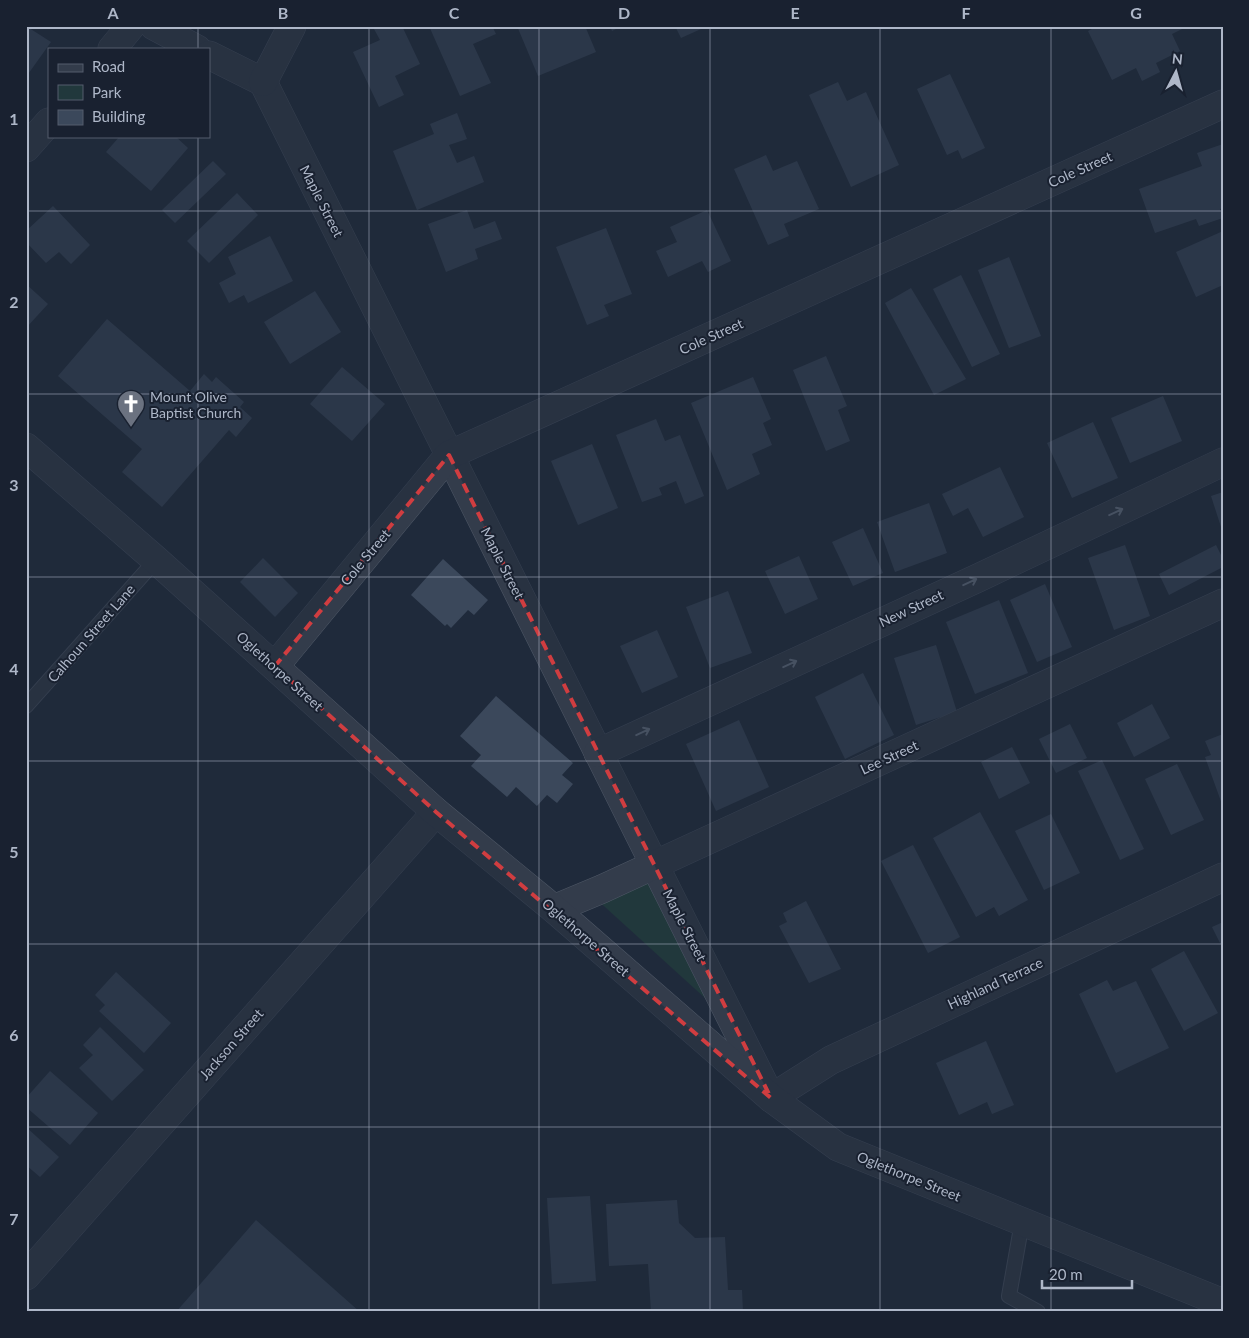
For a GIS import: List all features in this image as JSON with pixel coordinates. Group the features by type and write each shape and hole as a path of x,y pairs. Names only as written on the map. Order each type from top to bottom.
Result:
{"street":[{"path":"113,48 131,26"},
{"path":"154,26 195,48"},
{"path":"210,56 263,82 292,26"},
{"name":"Maple Street","path":"263,82 771,1098"},
{"name":"Cole Street","path":"275,666 449,455 1223,104"},
{"path":"26,148 48,123"},
{"name":"Oglethorpe Street","path":"26,447 156,560 436,812 554,909 771,1098 838,1147 1217,1304"},
{"name":"New Street","path":"598,752 978,578 1223,462"},
{"name":"Lee Street","path":"554,909 655,865 1223,603"},
{"name":"Jackson Street","path":"26,1276 436,812"},
{"name":"Highland Terrace","path":"771,1098 831,1060 1223,877"}],"lane":[{"name":"Calhoun Street Lane","path":"26,706 156,560"},
{"path":"1022,1222 1010,1296 1038,1312"}],"highlighted area":[{"path":"449,455 771,1098 436,812 275,666"}],"green space":[{"path":"652,872 717,1009 594,897"}],"building":[{"path":"26,26 51,42 26,77"},
{"path":"380,26 402,26 420,64 395,76 404,95 379,107 353,52 380,40 374,29"},
{"path":"429,26 492,26 496,34 473,44 491,83 460,96"},
{"path":"517,26 585,26 596,52 538,76"},
{"path":"610,26 622,26 612,31"},
{"path":"675,26 700,26 701,29 681,38"},
{"path":"1098,26 1188,26 1172,34 1180,51 1156,63 1160,72 1142,81 1136,68 1112,80 1088,31"},
{"path":"950,74 985,148 962,159 958,150 947,155 917,89"},
{"path":"838,82 847,101 866,92 899,165 851,187 809,95"},
{"path":"457,113 467,139 449,145 457,163 474,156 484,182 417,210 393,151 434,134 430,124"},
{"path":"118,138 177,138 188,148 151,191 106,152"},
{"path":"1223,144 1223,208 1220,209 1223,218 1199,226 1196,219 1155,233 1139,189 1202,166 1197,153"},
{"path":"766,155 773,171 797,161 819,209 784,224 789,236 768,245 734,169"},
{"path":"213,161 226,174 175,223 162,210"},
{"path":"237,193 258,215 209,263 187,241"},
{"path":"53,206 90,245 71,264 59,252 46,263 26,242 26,231"},
{"path":"467,210 474,229 495,221 502,239 475,249 478,259 446,272 428,224"},
{"path":"707,210 731,261 708,272 702,261 668,277 656,251 677,242 670,227"},
{"path":"606,228 632,294 604,305 609,316 587,325 556,247"},
{"path":"1223,231 1223,285 1196,297 1176,252"},
{"path":"270,236 293,281 248,303 244,295 229,303 219,283 236,274 228,257"},
{"path":"1009,257 1041,336 1009,348 978,270"},
{"path":"961,275 1000,354 972,367 933,289"},
{"path":"26,284 48,304 26,328"},
{"path":"911,288 966,379 934,395 885,303"},
{"path":"315,291 341,332 290,364 264,322"},
{"path":"107,319 190,391 204,374 212,382 216,377 244,402 240,407 252,418 236,437 229,430 162,507 122,472 142,449 58,376"},
{"path":"826,356 847,406 838,410 850,441 826,451 793,370"},
{"path":"342,367 385,404 352,441 310,404"},
{"path":"753,377 771,419 763,423 772,445 752,454 760,474 727,490 691,403"},
{"path":"1163,396 1182,441 1130,463 1111,418"},
{"path":"656,419 665,441 680,435 704,496 685,504 676,481 659,488 662,495 642,502 616,435"},
{"path":"1093,422 1118,478 1072,498 1047,443"},
{"path":"592,444 618,508 578,525 551,461"},
{"path":"1000,467 1024,517 983,537 968,508 953,516 942,494"},
{"path":"1223,492 1223,530 1222,530 1211,496"},
{"path":"929,503 947,553 895,572 877,522"},
{"path":"863,528 883,573 853,586 832,542"},
{"path":"1125,545 1150,616 1114,630 1088,558"},
{"path":"1216,545 1223,559 1223,567 1169,595 1159,574"},
{"path":"799,556 818,599 785,614 765,571"},
{"path":"263,558 298,593 275,617 240,582"},
{"path":"443,559 488,600 474,615 468,610 451,628 447,624 445,626 411,595"},
{"path":"1045,584 1072,647 1037,662 1010,600"},
{"path":"728,591 752,653 710,668 686,607"},
{"path":"999,600 1028,673 975,694 946,622"},
{"path":"657,630 678,677 642,693 620,646"},
{"path":"936,645 957,712 916,725 894,658"},
{"path":"863,673 894,735 845,759 815,697"},
{"path":"496,696 573,763 562,775 573,784 557,803 547,795 537,806 516,787 507,797 471,766 481,755 460,736"},
{"path":"1152,704 1170,738 1134,757 1117,723"},
{"path":"739,720 769,787 716,811 686,744"},
{"path":"1070,724 1087,758 1056,773 1039,739"},
{"path":"1223,734 1223,807 1205,757 1211,755 1205,741"},
{"path":"1012,747 1030,783 999,799 981,762"},
{"path":"1102,760 1144,849 1120,860 1078,771"},
{"path":"1177,764 1204,820 1171,835 1145,779"},
{"path":"980,812 1028,900 999,916 994,907 976,917 933,838"},
{"path":"1051,814 1080,873 1044,890 1015,831"},
{"path":"913,845 960,937 928,953 881,861"},
{"path":"806,901 841,969 809,983 779,926 787,922 783,913"},
{"path":"1223,922 1223,949 1212,927"},
{"path":"1184,951 1218,1013 1184,1031 1151,969"},
{"path":"116,972 171,1023 144,1053 99,1011 105,1005 95,995"},
{"path":"1107,980 1113,991 1136,981 1169,1048 1116,1073 1079,994"},
{"path":"100,1027 144,1070 112,1101 79,1068 93,1055 83,1045"},
{"path":"986,1041 1014,1105 992,1114 987,1102 959,1115 936,1063"},
{"path":"50,1071 98,1113 70,1145 26,1107 26,1098"},
{"path":"26,1127 59,1157 40,1177 26,1165"},
{"path":"590,1196 596,1281 552,1284 547,1198"},
{"path":"677,1200 679,1223 695,1238 725,1237 728,1290 742,1290 743,1312 651,1312 648,1264 609,1266 606,1204"},
{"path":"256,1220 360,1312 176,1312"}],"place":[{"name":"Mount Olive Baptist Church","path":"131,428"}]}
